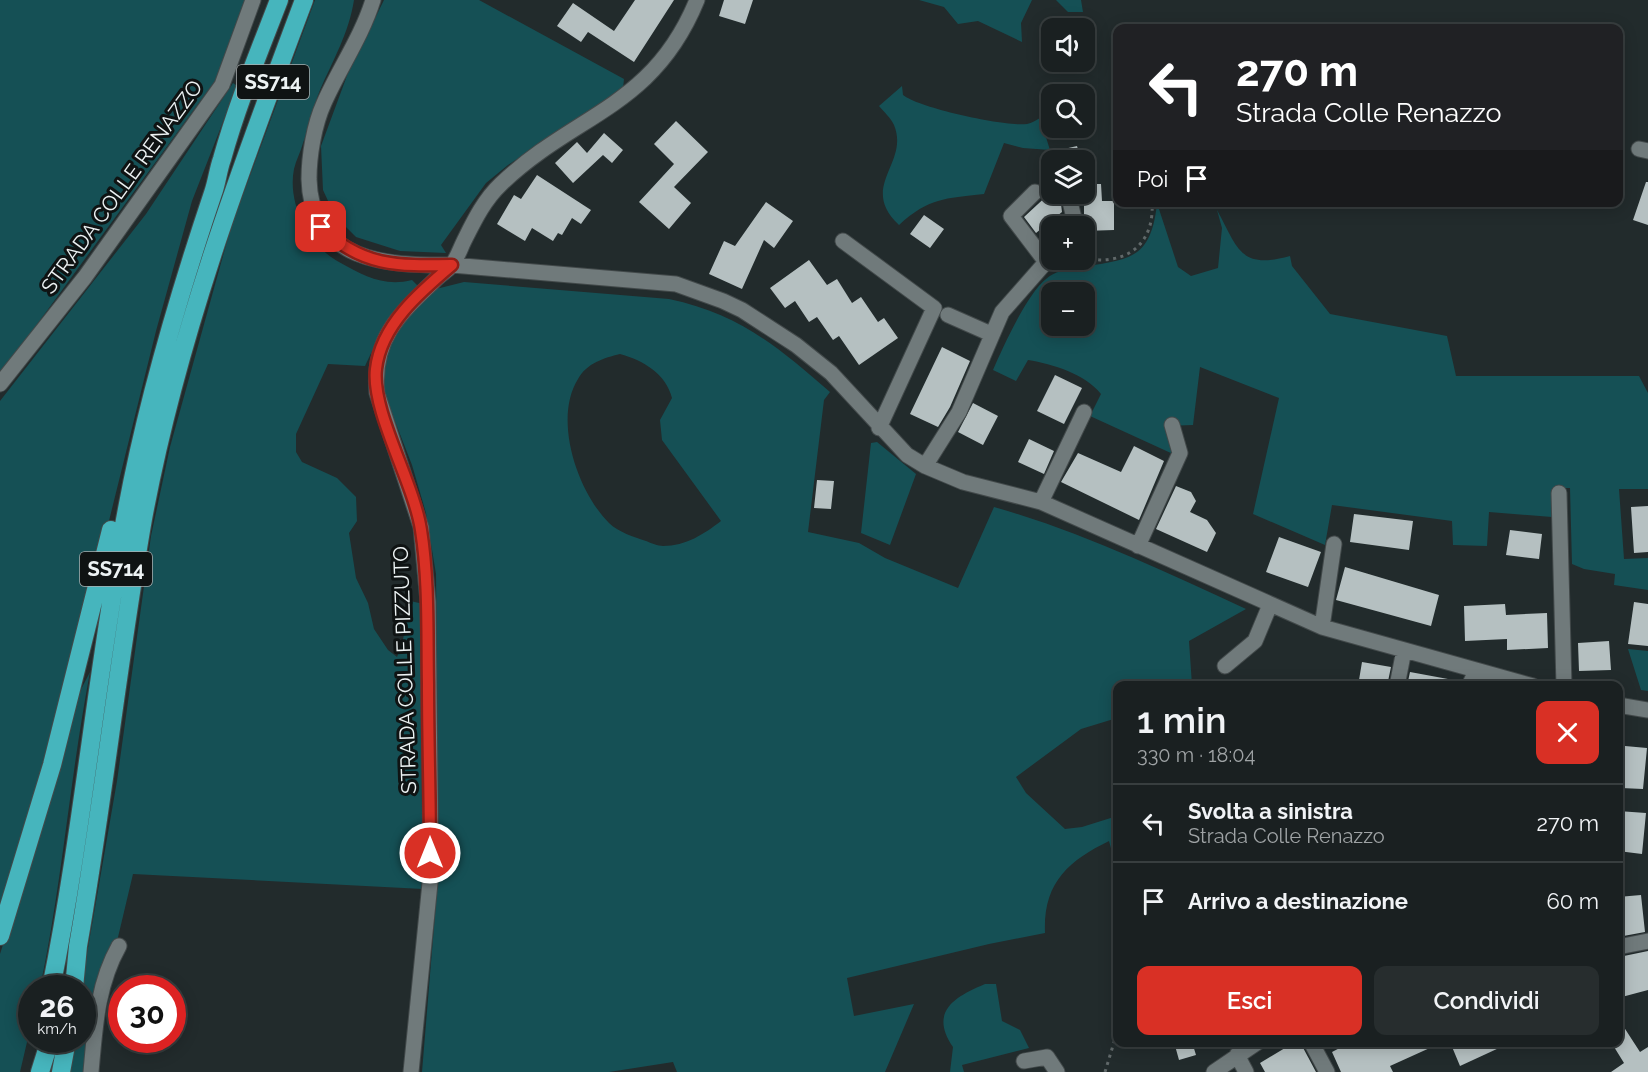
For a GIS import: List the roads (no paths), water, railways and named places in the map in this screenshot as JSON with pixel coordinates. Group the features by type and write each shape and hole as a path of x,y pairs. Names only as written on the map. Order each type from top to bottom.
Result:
{"highway":[{"name":"SS714","path":"53,975 127,506 168,333 222,158 279,0"},
{"name":"SS714","path":"69,975 78,946 117,678 146,508 194,309 242,165 304,0"},
{"path":"0,936 67,710 160,331 207,188 222,158"},
{"path":"75,975 78,946"},
{"path":"29,1072 35,1053"},
{"path":"40,1072 46,1053"},
{"path":"61,1072 65,1053"}],"street":[{"name":"STRADA COLLE RENAZZO","path":"0,384 85,277 222,85 253,0"},
{"path":"373,0 322,106 309,162 310,200 321,227 340,246 371,260 416,266 452,265 676,284 723,301 742,310 796,345 831,374 906,455 925,466 963,482 1041,502 1322,627 1515,681"},
{"name":"STRADA COLLE PIZZUTO","path":"411,1072 430,873 428,602 421,528 383,412 375,371 379,350 400,315 452,265 475,219 499,186 516,171 615,103 651,75 677,41 696,0"},
{"path":"1035,192 1011,216 1041,252"},
{"path":"843,241 934,308 879,428"},
{"path":"925,466 959,412 1002,312 1041,270"},
{"path":"948,315 991,334"},
{"path":"1041,502 1084,412"},
{"path":"1138,546 1180,453 1172,425"},
{"path":"1559,493 1564,681"},
{"path":"1322,627 1334,544"},
{"path":"1225,666 1255,641 1270,605"},
{"path":"1398,681 1404,650"},
{"path":"1471,681 1476,670"},
{"path":"1623,706 1648,710"},
{"path":"1623,946 1648,941"},
{"path":"91,1072 96,1016 105,976 119,946"},
{"path":"1214,1072 1250,1047"},
{"path":"1314,1047 1327,1072"},
{"path":"1237,1055 1246,1072"},
{"path":"1024,1060 1047,1057 1057,1072"}]}
